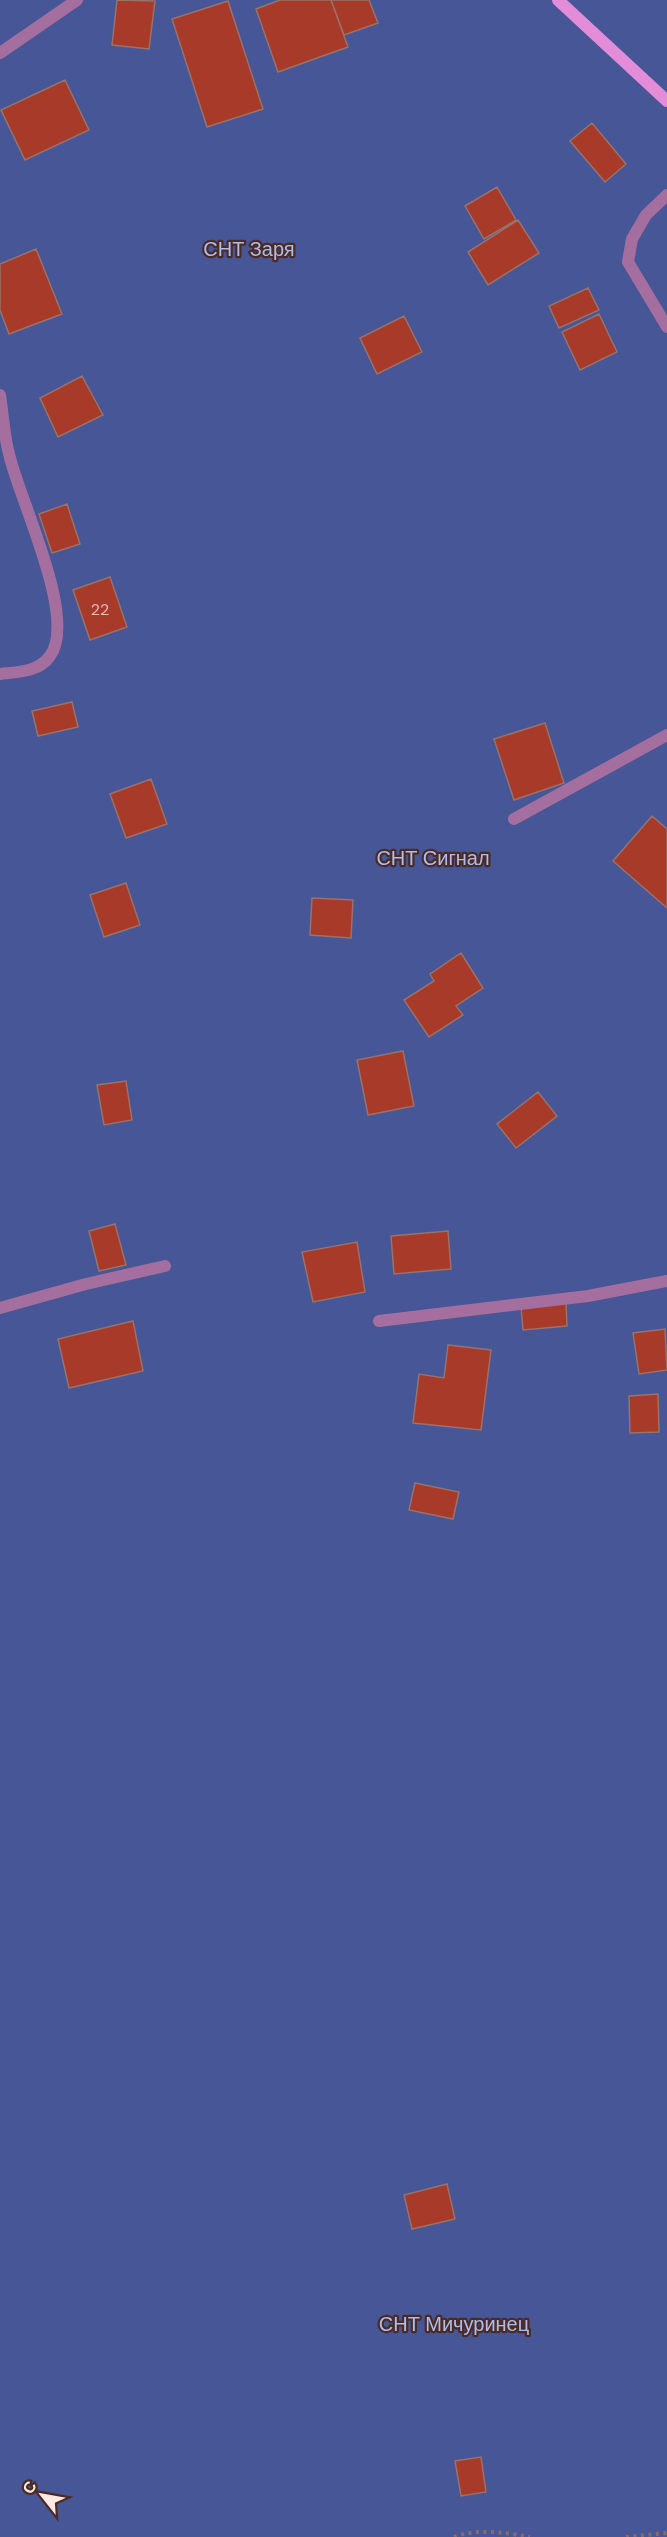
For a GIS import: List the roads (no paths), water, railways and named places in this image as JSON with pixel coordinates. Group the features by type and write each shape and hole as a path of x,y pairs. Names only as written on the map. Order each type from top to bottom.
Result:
{"street":[{"path":"0,53 77,0"},
{"path":"558,0 667,101"},
{"path":"667,195 646,215 632,239 628,262 667,327"},
{"path":"0,395 9,455 54,592 59,632 50,656 33,670 0,674"},
{"path":"514,819 667,735"},
{"path":"0,1308 86,1284 165,1266"},
{"path":"379,1321 588,1296 667,1281"}],"park label":[{"name":"СНТ Заря","path":"249,249"},
{"name":"СНТ Сигнал","path":"433,858"},
{"name":"СНТ Мичуринец","path":"454,2324"}]}
